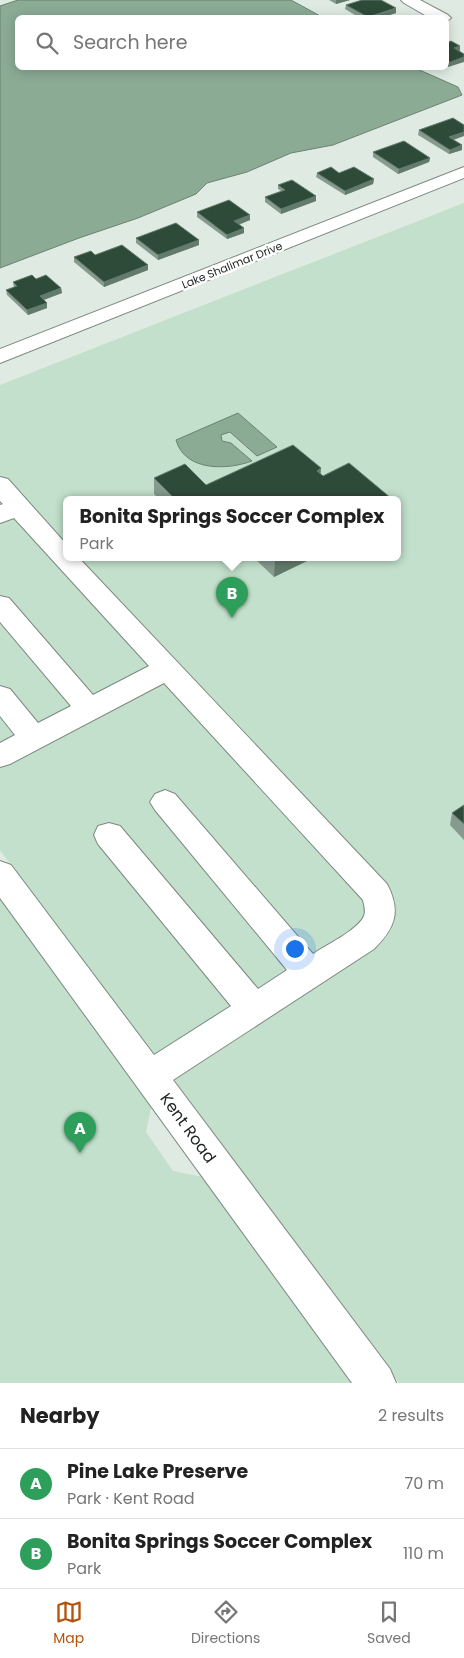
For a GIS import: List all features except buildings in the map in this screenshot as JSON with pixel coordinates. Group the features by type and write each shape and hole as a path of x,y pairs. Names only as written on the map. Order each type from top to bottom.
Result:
{"street":[{"path":"409,0 438,15"},
{"name":"Lake Shalimar Drive","path":"0,358 464,172"},
{"path":"0,485 9,511 167,669 376,893 381,904 381,914 372,931 363,939 150,1076"},
{"path":"0,605 90,710"},
{"path":"0,756 167,669"},
{"path":"0,696 34,738"},
{"path":"165,802 309,973"},
{"path":"109,835 254,1009"},
{"name":"Kent Road","path":"0,874 376,1383"}],"shaded area":[{"path":"18,0 291,0 318,15 15,15 15,70 420,70 458,87 462,95 333,145 291,153 247,172 207,183 196,194 138,218 0,268 0,6"},
{"path":"464,203 464,1383 399,1383 188,1109 0,850 0,385"},
{"path":"238,413 277,447 257,456 230,432 221,435 222,441 231,443 252,461 220,467 198,463 188,458 181,450 176,440"},
{"path":"0,870 156,1086 146,1132 173,1171 208,1178 375,1383 0,1383"}],"place":[{"name":"Bonita Springs Soccer Complex","path":"232,618"},
{"name":"Pine Lake Preserve","path":"80,1153"}]}
